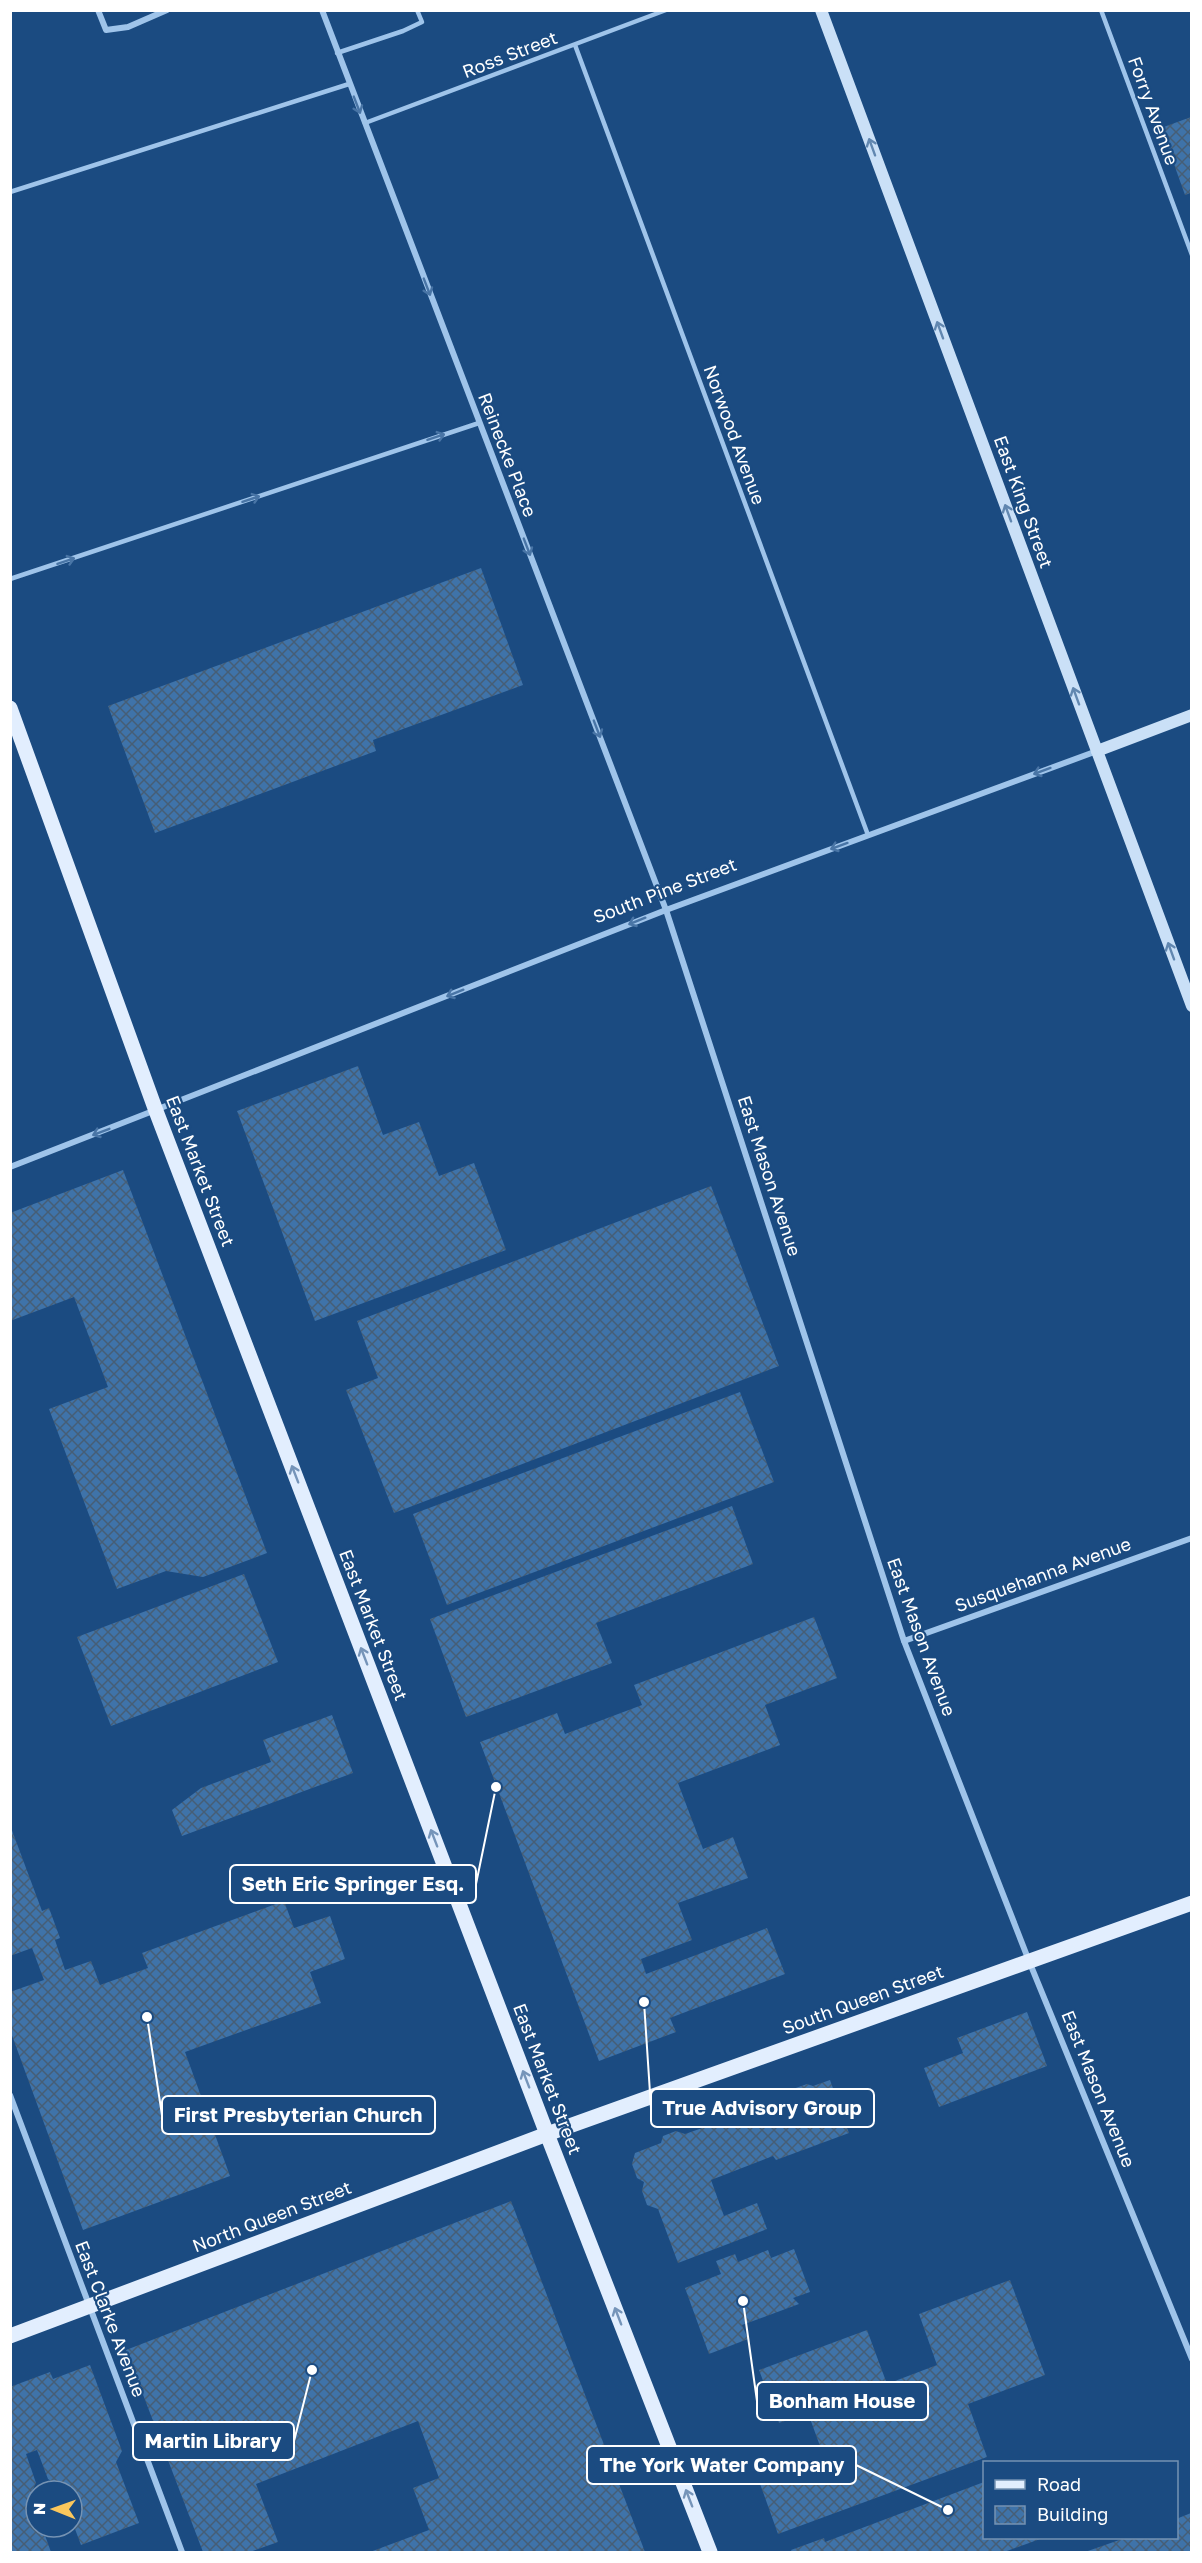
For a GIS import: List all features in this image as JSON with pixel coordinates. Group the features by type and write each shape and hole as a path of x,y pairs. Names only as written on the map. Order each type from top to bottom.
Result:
{"main road":[{"name":"East Market Street","path":"10,708 156,1111 547,2134 710,2553"},
{"name":"South Queen Street","path":"547,2134 1191,1903"},
{"name":"North Queen Street","path":"10,2336 547,2134"}],"street":[{"path":"98,10 106,30 128,27 167,10"},
{"name":"Reinecke Place","path":"322,10 666,910"},
{"name":"East King Street","path":"821,10 1191,1005"},
{"name":"South Pine Street","path":"10,1167 666,910 1191,716"},
{"name":"East Mason Avenue","path":"666,910 904,1641 1029,1961 1191,2359"},
{"name":"Susquehanna Avenue","path":"904,1641 1191,1538"},
{"name":"East Clarke Avenue","path":"10,2095 182,2553"}],"lane":[{"path":"338,52 403,31 422,22 417,10"},
{"name":"Ross Street","path":"364,124 666,10"},
{"name":"Forry Avenue","path":"1101,10 1191,255"},
{"name":"Norwood Avenue","path":"575,45 868,835"},
{"path":"10,192 349,84"},
{"path":"10,579 479,423"}],"building":[{"path":"1191,117 1191,193 1185,195 1161,128"},
{"path":"481,568 523,685 373,740 376,751 155,833 108,706"},
{"path":"358,1066 383,1135 419,1122 439,1176 474,1163 506,1250 315,1321 237,1111"},
{"path":"123,1170 267,1553 203,1577 166,1571 117,1589 49,1409 108,1387 74,1297 10,1321 10,1213"},
{"path":"711,1186 779,1366 394,1513 346,1390 378,1378 357,1321"},
{"path":"740,1392 774,1482 447,1605 413,1514"},
{"path":"732,1506 753,1564 596,1623 612,1663 466,1717 430,1619"},
{"path":"244,1574 278,1662 111,1726 77,1637"},
{"path":"814,1617 837,1678 765,1705 780,1745 678,1783 703,1849 733,1837 748,1878 678,1903 692,1940 641,1959 646,1974 767,1928 785,1974 670,2018 676,2032 599,2061 480,1742 557,1713 565,1734 642,1705 634,1685"},
{"path":"332,1715 353,1773 182,1836 172,1810 201,1788 271,1762 263,1740"},
{"path":"10,1825 42,1911 49,1908 60,1938 55,1940 65,1970 91,1961 100,1985 148,1968 142,1953 284,1901 294,1928 330,1916 345,1959 310,1972 321,2003 185,2052 230,2176 83,2230 10,2030 10,1992 44,1980 32,1948 10,1956"},
{"path":"1027,2012 1047,2066 939,2107 924,2068 963,2053 957,2038"},
{"path":"830,2080 849,2133 776,2160 773,2156 711,2180 724,2216 757,2203 767,2229 678,2263 658,2209 647,2205 642,2191 644,2182 637,2178 632,2164 635,2153 661,2143 663,2136 676,2131 685,2134 711,2125 713,2118 726,2113 736,2115 755,2108 758,2101 771,2096 779,2099 791,2094 793,2089 807,2084 813,2086"},
{"path":"511,2201 645,2552 370,2552 429,2530 413,2488 439,2478 418,2421 256,2484 278,2542 250,2552 203,2552 126,2350"},
{"path":"794,2249 810,2292 793,2298 799,2304 742,2325 748,2339 709,2354 685,2288 721,2274 716,2261 735,2254 738,2262 768,2250 771,2258"},
{"path":"1010,2280 1045,2375 968,2404 987,2457 778,2534 759,2481 824,2457 808,2413 779,2423 759,2370 867,2330 887,2384 937,2365 919,2314"},
{"path":"90,2365 122,2451 116,2462 139,2523 81,2545 79,2539 84,2539 84,2479 48,2479 37,2450 26,2454 35,2479 24,2479 24,2539 46,2539 51,2552 10,2552 10,2387 50,2372 53,2379"},
{"path":"983,2482 983,2539 1040,2539 1004,2552 792,2552 791,2550 824,2538 825,2542"},
{"path":"1191,2513 1191,2552 1085,2552 1122,2539 1178,2539 1178,2518"}],"place":[{"name":"Seth Eric Springer Esq.","path":"496,1787"},
{"name":"True Advisory Group","path":"644,2002"},
{"name":"First Presbyterian Church","path":"147,2017"},
{"name":"Bonham House","path":"743,2301"},
{"name":"Martin Library","path":"312,2370"},
{"name":"The York Water Company","path":"948,2510"}]}
